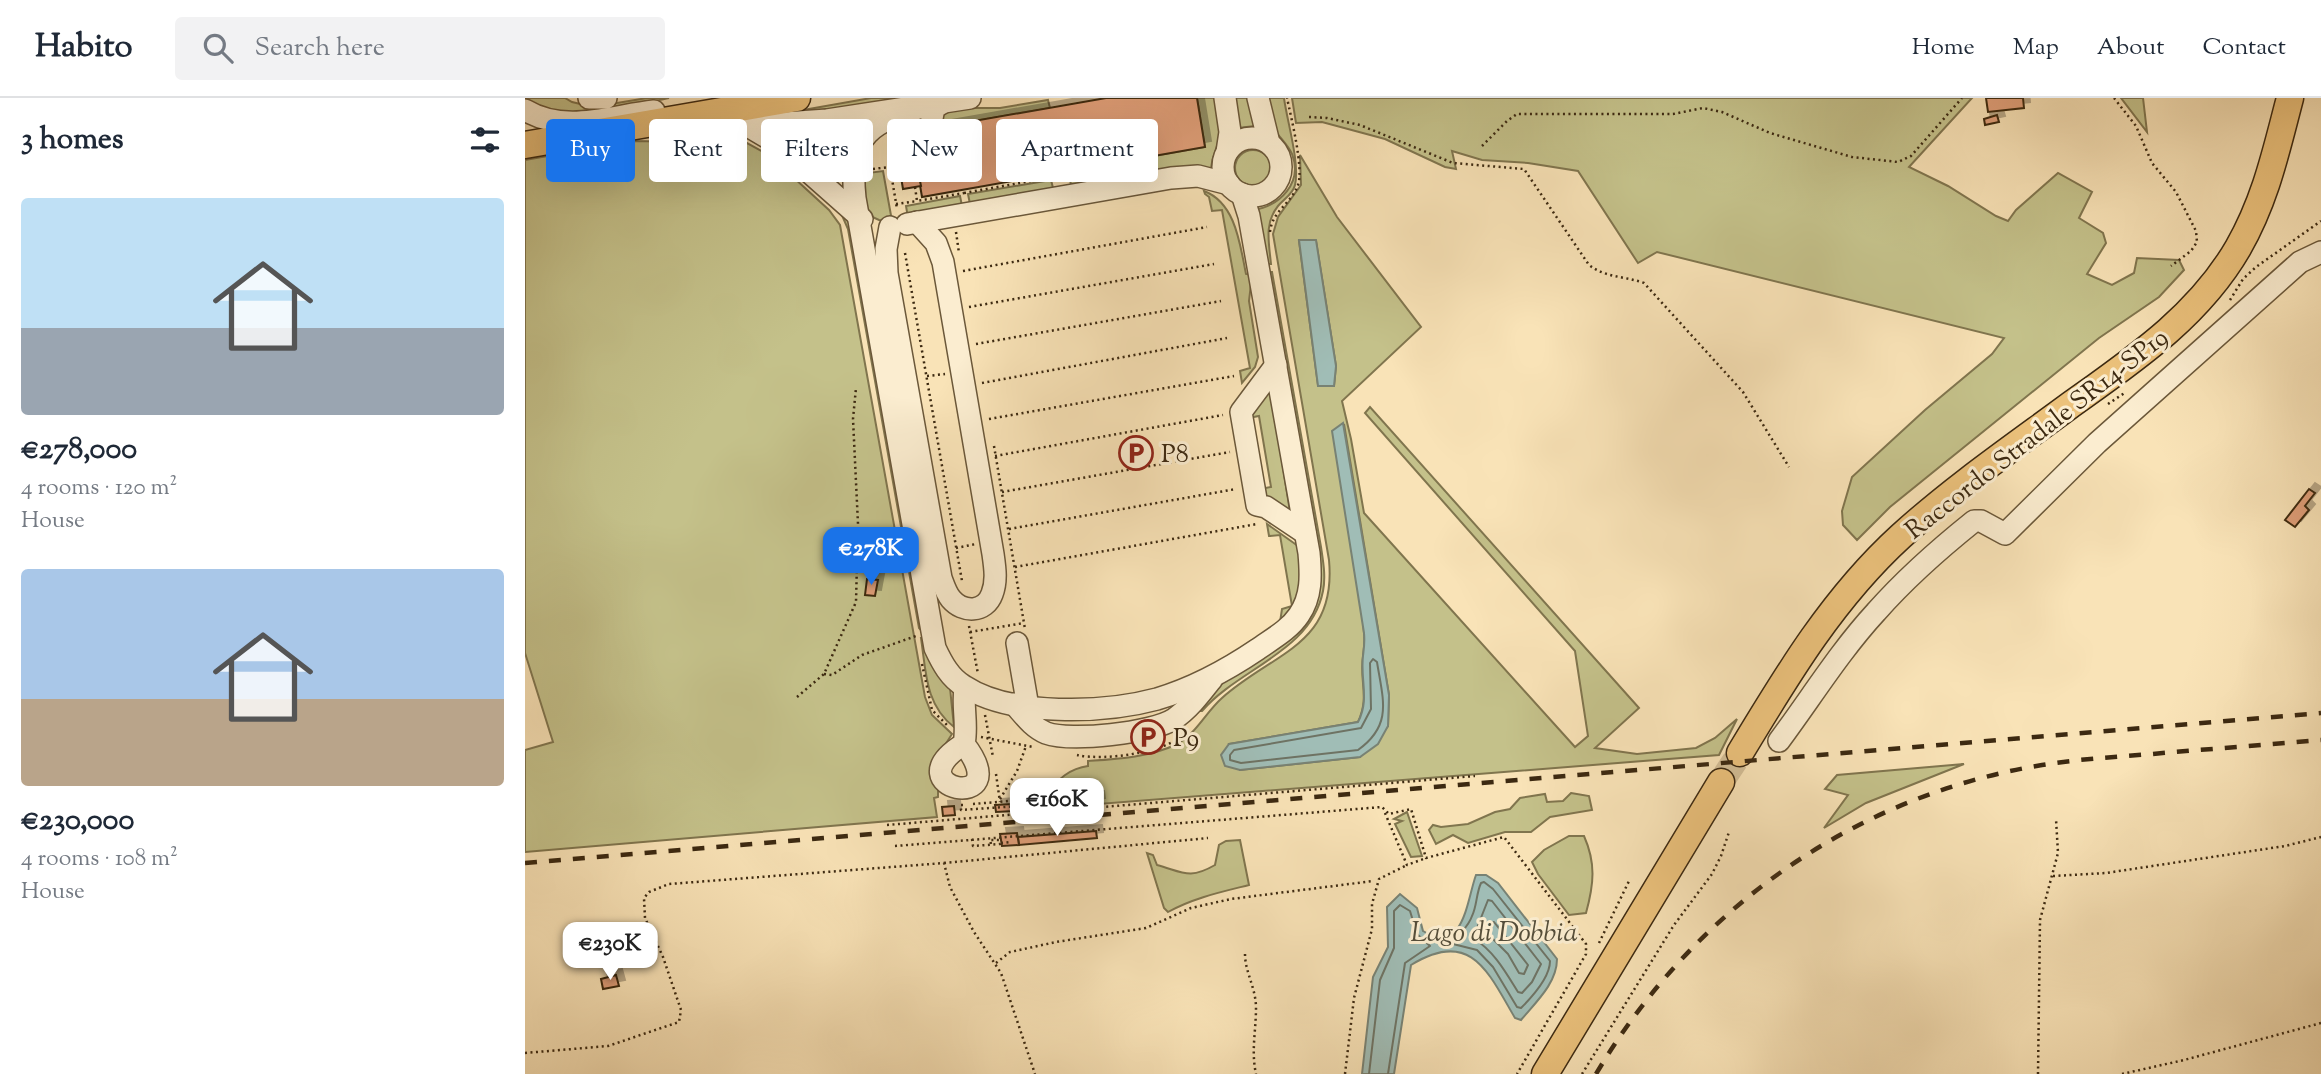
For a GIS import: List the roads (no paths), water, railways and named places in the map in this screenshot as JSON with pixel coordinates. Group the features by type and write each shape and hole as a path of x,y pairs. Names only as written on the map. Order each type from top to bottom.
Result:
{"main road":[{"name":"Raccordo Stradale SR14-SP19","path":"2280,98 2281,134"},
{"name":"Raccordo Stradale SR14-SP19","path":"1740,753 1817,630 1839,601 1899,538 1962,484 2137,358 2179,323 2195,304 2226,267 2255,216 2267,186 2290,98"},
{"path":"531,144 784,100"},
{"path":"1545,1074 1721,782"}],"lane":[{"path":"589,98 606,98"},
{"path":"747,125 827,120 970,98"},
{"path":"1023,634 1021,705 1034,727 1048,734 1062,736 1111,734 1149,728 1172,720 1191,704 1215,675 1279,635 1299,615 1306,602 1310,580 1309,553 1249,216 1224,174 1223,163 1230,132 1225,98"},
{"path":"747,126 775,142 859,218 871,224 890,227 917,211 1171,178 1198,176 1235,189 1260,194 1275,184 1279,176 1279,158 1269,143 1258,98"},
{"path":"525,110 552,122 572,124 627,114 784,100"},
{"path":"932,119 935,104"},
{"path":"935,104 891,117 875,127 861,142 853,165 859,218 933,637 941,660 965,688 1021,705"},
{"path":"531,144 600,142 649,134"},
{"path":"1227,152 1241,140 1251,138 1269,143"},
{"path":"890,227 886,249 887,273 941,578 949,597 960,607 972,610 982,607 992,596 996,574 943,262 936,243 917,211"},
{"path":"1779,741 1875,612 1929,556 1974,520 2005,534 2128,416 2300,262 2321,252"},
{"path":"1276,365 1241,412 1247,449 1257,505 1266,507 1305,533"},
{"path":"959,737 966,733 965,688"}],"water":[{"path":"1299,240 1316,240 1336,366 1334,386 1318,386"},
{"path":"1343,423 1389,695 1388,726 1378,744 1360,757 1240,770 1225,766 1221,755 1229,744 1358,722 1362,714 1364,633 1332,431"},
{"name":"Lago di Dobbia","path":"1476,875 1486,875 1498,883 1557,959 1550,984 1521,1020 1515,1018 1486,971 1463,953 1449,951 1432,955 1411,965 1394,1074 1362,1074 1373,977 1388,947 1387,907 1400,894 1417,908 1423,931 1437,937 1447,937 1462,922"}],"tunnel":[{"path":"1721,782 1740,753"}],"railway":[{"path":"525,863 2321,713"},
{"path":"1596,1074 1635,1015 1680,961 1730,912 1785,870 1843,833 1906,803 1973,780 2042,765 2321,740"}],"place":[{"name":"P8","path":"1136,453"},
{"name":"P9","path":"1148,737"}]}
